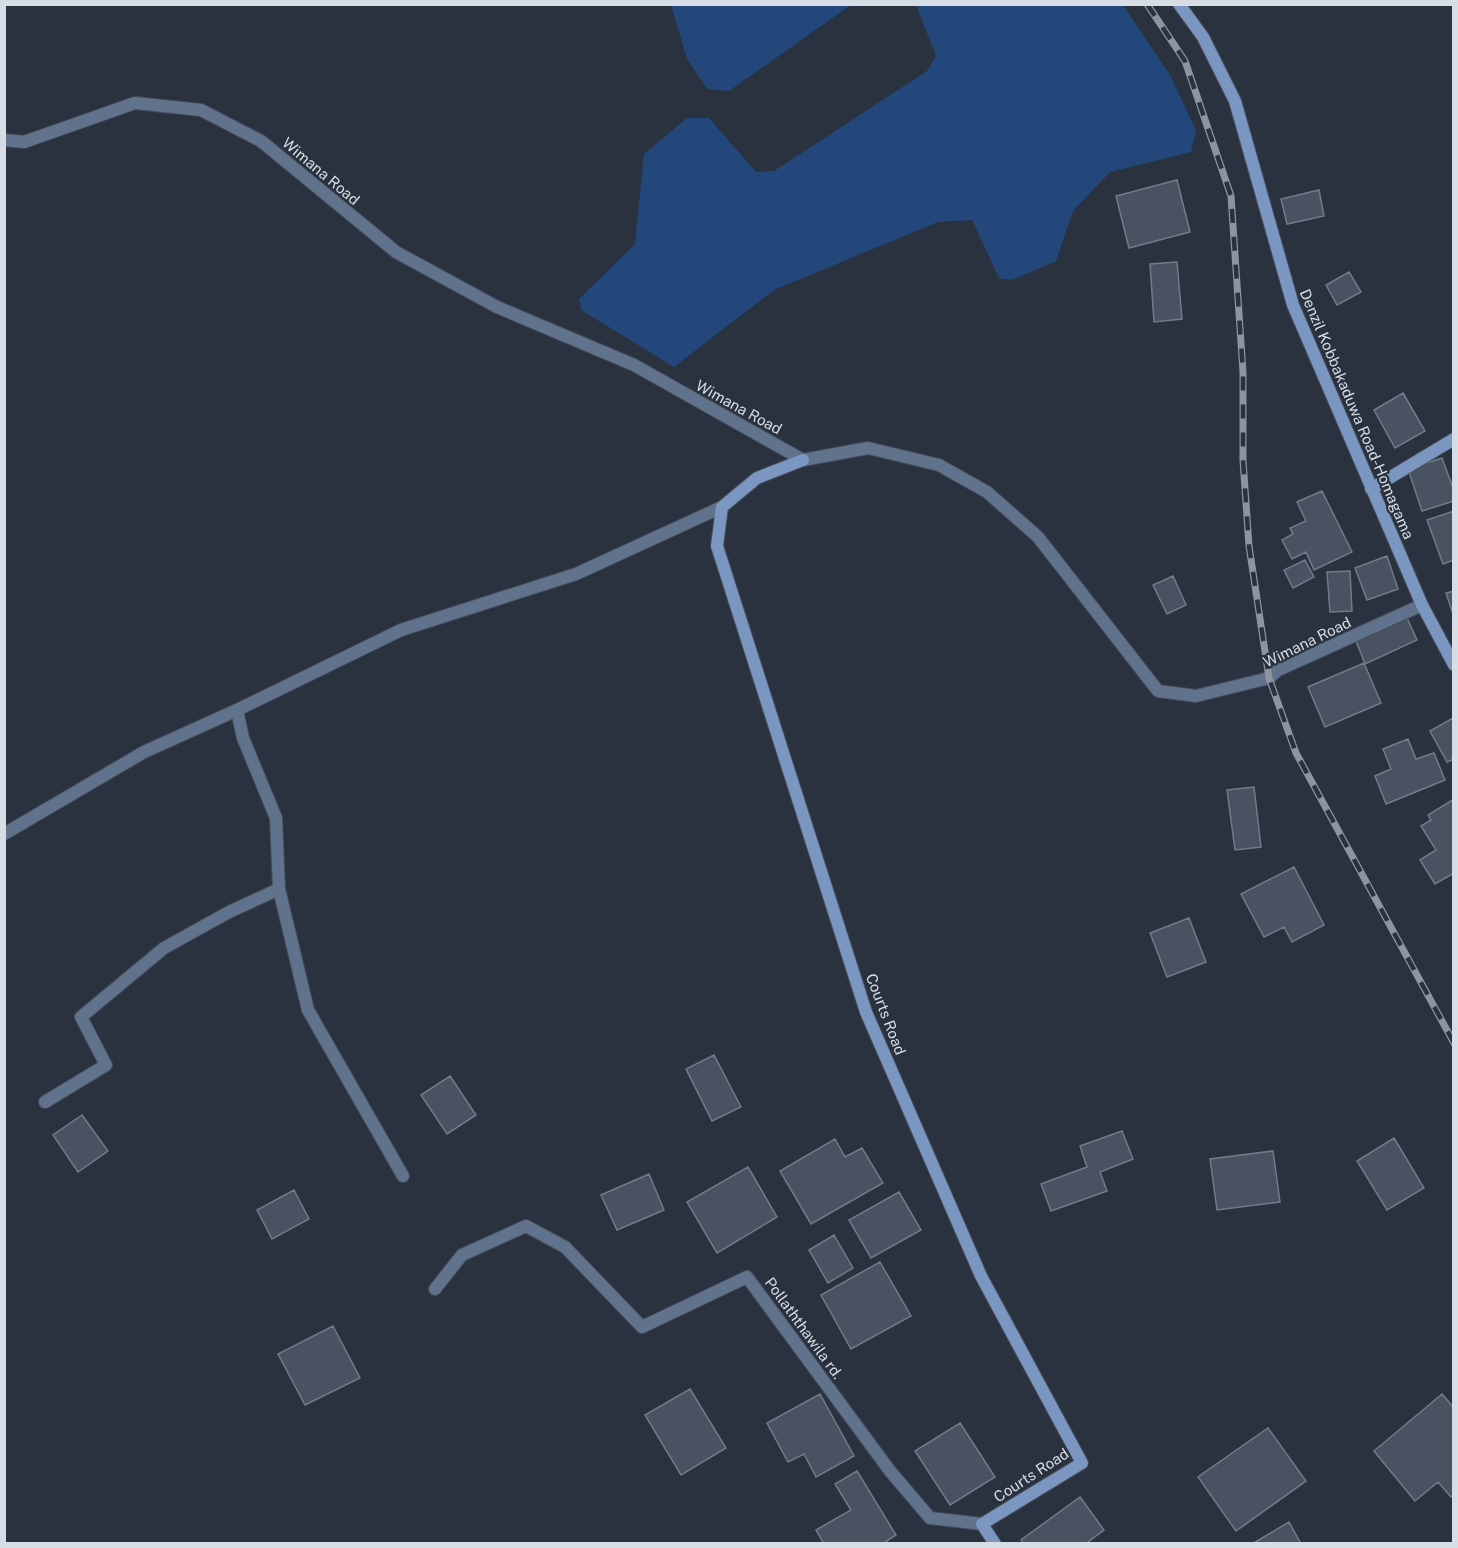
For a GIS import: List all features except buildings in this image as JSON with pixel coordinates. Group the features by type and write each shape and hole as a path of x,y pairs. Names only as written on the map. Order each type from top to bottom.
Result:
{"street":[{"name":"Denzil Kobbakaduwa Road-Homagama","path":"1179,4 1203,37 1235,101 1293,305 1422,605 1454,664"},
{"name":"Wimana Road","path":"4,140 24,142 135,103 201,110 261,141 396,252 497,307 634,365 803,460 868,448 939,465 987,492 1038,537 1158,691 1196,696 1269,678 1278,670 1422,605"},
{"path":"1371,489 1454,439"},
{"path":"4,834 144,752 237,710 401,630 576,574 722,507 757,478 803,460"},
{"name":"Courts Road","path":"722,507 717,546 866,1012 981,1276 1082,1463 982,1524"},
{"path":"237,710 243,738 276,818 279,890 308,1010 403,1176"},
{"path":"45,1102 106,1065 81,1017 164,948 229,912 279,890"},
{"name":"Pollaththawila rd.","path":"435,1289 462,1256 526,1226 565,1247 642,1327 747,1276 890,1471 930,1518 982,1524"},
{"path":"982,1524 995,1544"}],"shaded area":[{"path":"671,4 851,5 729,91 707,89 687,59"},
{"path":"916,5 1123,5 1170,75 1196,130 1191,152 1110,172 1073,211 1056,261 1012,280 999,278 972,220 938,222 774,290 674,367 581,310 579,299 635,244 644,154 687,118 709,118 756,172 774,171 927,71 936,56"}],"railway":[{"path":"1147,4 1185,61 1231,196 1243,372 1243,460 1249,546 1269,678 1296,753 1454,1043"}]}
